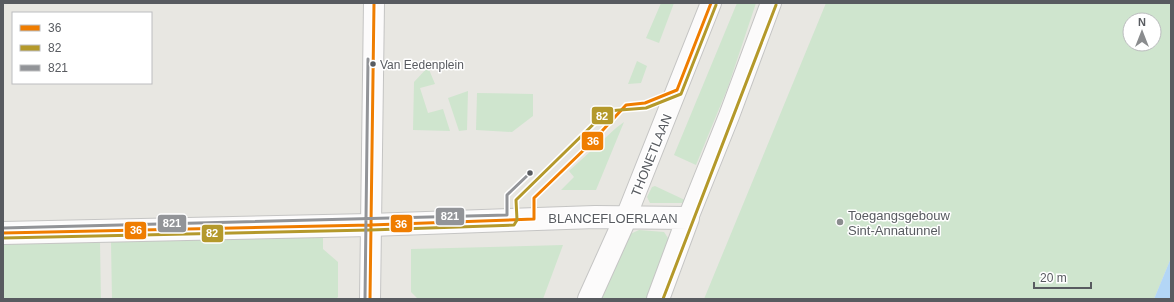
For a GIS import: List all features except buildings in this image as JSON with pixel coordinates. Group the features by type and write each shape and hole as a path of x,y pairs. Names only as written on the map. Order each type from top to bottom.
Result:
{"street":[{"path":"370,299 374,3"},
{"name":"THONETLAAN","path":"626,217 711,3"},
{"path":"658,299 771,3"},
{"path":"589,299 626,217"},
{"name":"BLANCEFLOERLAAN","path":"3,233 370,225 626,217 688,218"}],"green space":[{"path":"661,3 674,3 659,43 646,38"},
{"path":"737,3 756,3 728,87 696,165 674,155"},
{"path":"826,3 1171,3 1171,258 1154,299 704,299"},
{"path":"637,61 647,66 641,83 628,84"},
{"path":"428,67 435,84 420,88 428,113 443,109 450,131 413,130 414,82"},
{"path":"468,91 467,130 459,131 448,98"},
{"path":"477,93 533,94 533,116 512,132 476,130"},
{"path":"624,122 596,190 561,190 574,177 569,171"},
{"path":"655,186 687,201 684,203 650,203 647,197 652,187"},
{"path":"639,230 664,232 668,238 670,246 652,299 599,299 628,235"},
{"path":"323,237 323,249 338,262 338,297 336,299 112,299 111,242"},
{"path":"100,242 101,299 3,299 3,244"},
{"path":"563,245 543,299 418,299 411,292 411,249"}],"water":[{"path":"1171,258 1171,299 1154,299"}],"transit line":[{"name":"36","path":"370,299 374,3"},
{"name":"36","path":"677,90 711,3"},
{"name":"82","path":"3,238 370,230 514,225 517,220 516,200 607,111 646,108 681,94 716,5"},
{"name":"82","path":"663,299 776,5"},
{"name":"821","path":"365,299 368,59"},
{"name":"36","path":"534,219 534,198 590,144 626,105 645,103 677,90"},
{"name":"821","path":"3,228 507,215 507,195 530,173"},
{"name":"36","path":"3,233 370,225 534,219"}],"place":[{"name":"Van Eedenplein","path":"373,64"},
{"name":"Toegangsgebouw Sint-Annatunnel","path":"840,222"}]}
